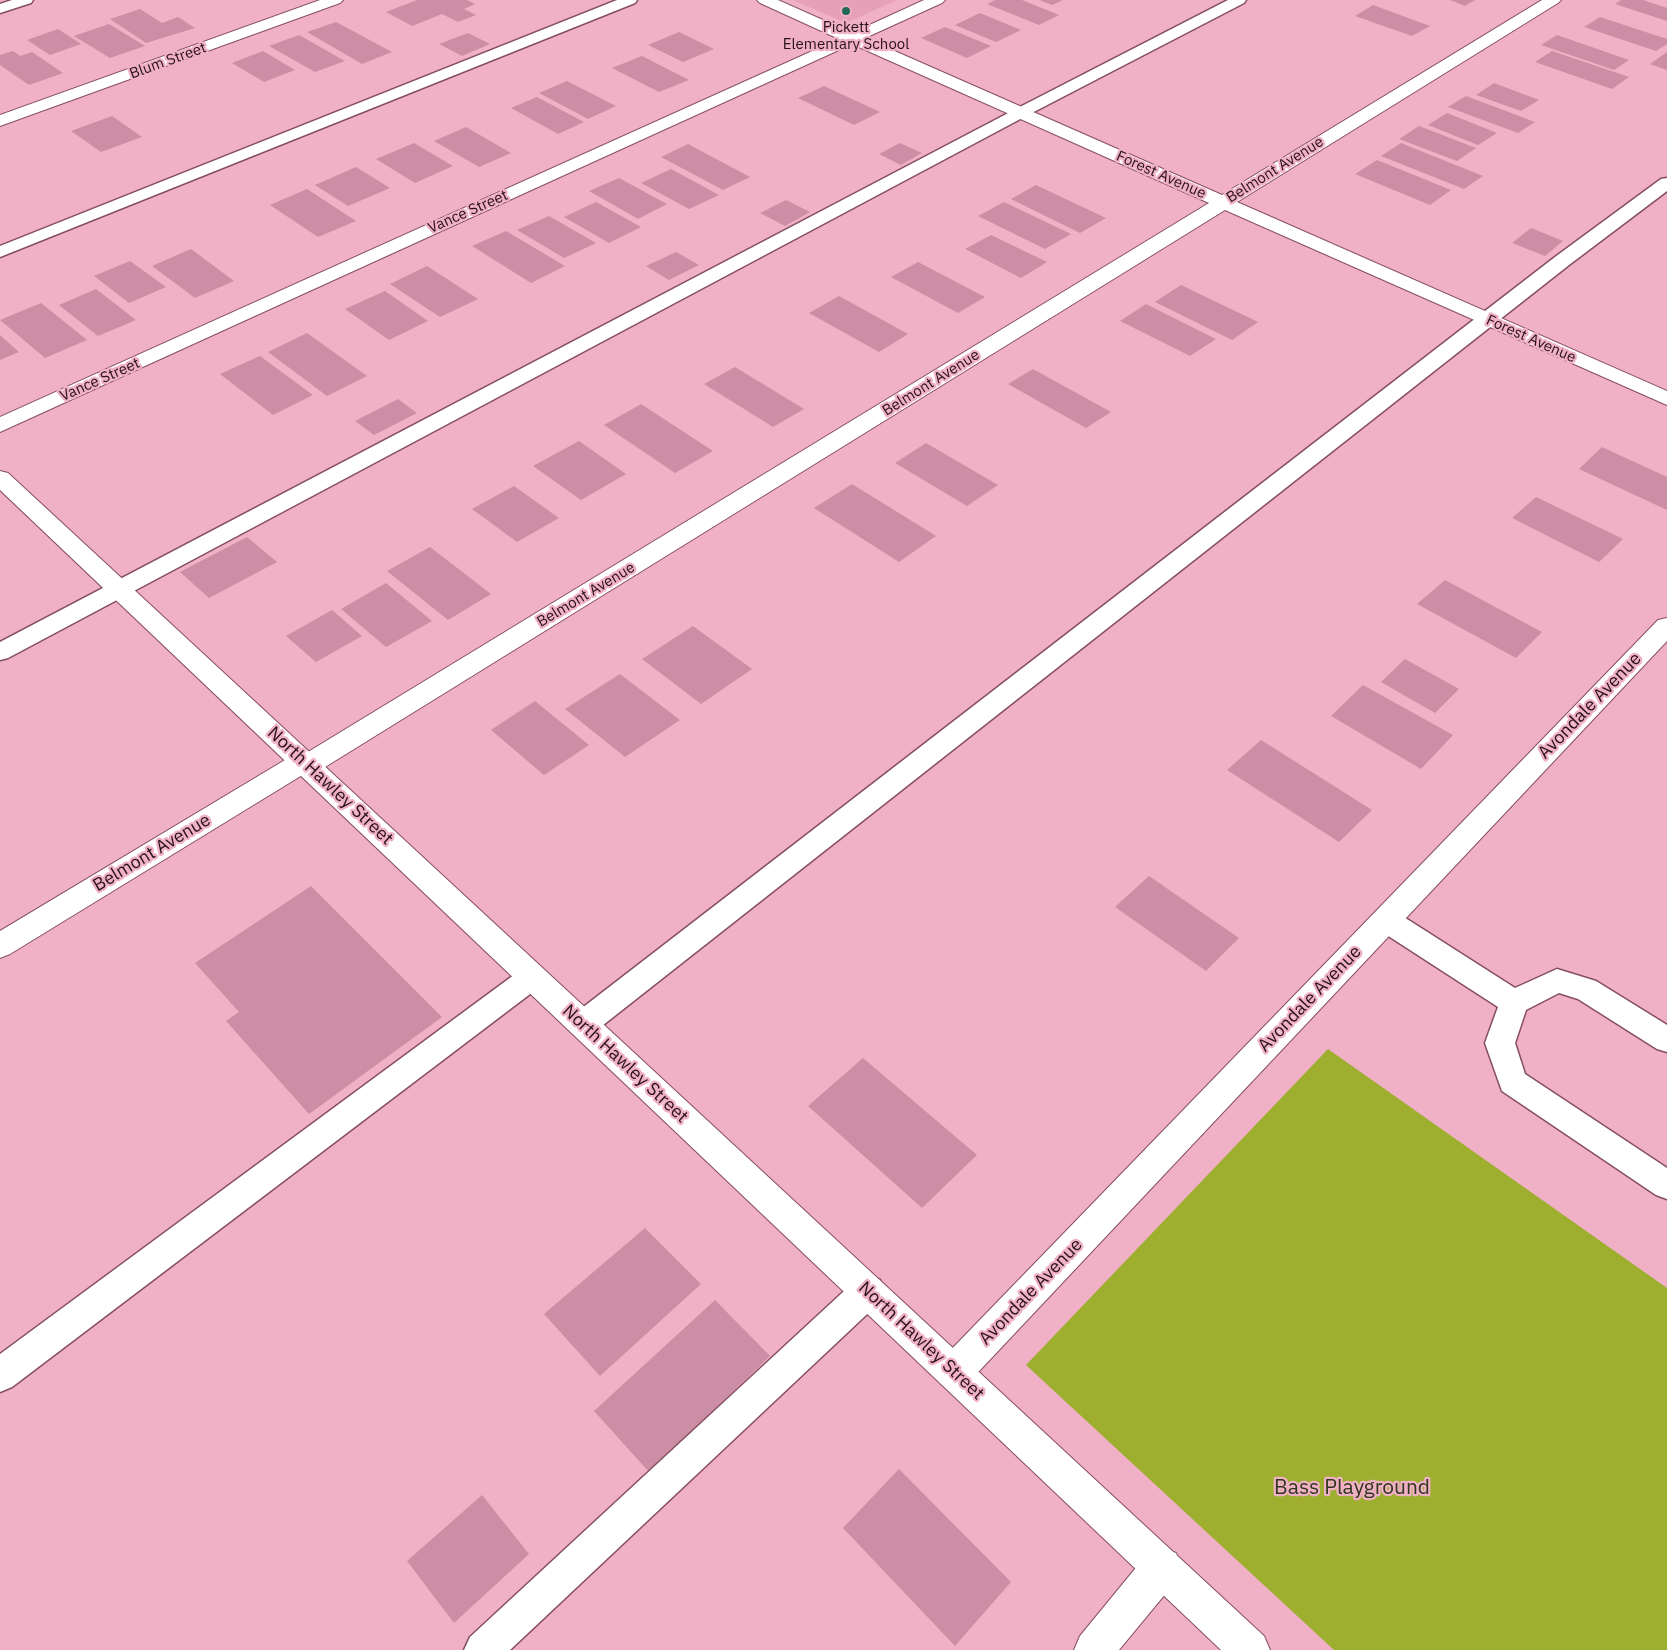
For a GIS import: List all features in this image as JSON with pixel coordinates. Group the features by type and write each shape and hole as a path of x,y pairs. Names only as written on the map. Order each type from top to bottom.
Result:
{"street":[{"name":"Blum Street","path":"0,121 335,0"},
{"name":"Forest Avenue","path":"765,0 1667,399"},
{"name":"Vance Street","path":"0,425 937,0"},
{"name":"Belmont Avenue","path":"0,946 306,763 1553,0"},
{"name":"North Hawley Street","path":"0,478 1250,1650"},
{"name":"Avondale Avenue","path":"954,1372 1667,626"},
{"path":"1094,1650 1162,1567"}],"lane":[{"path":"0,9 26,0"},
{"path":"0,252 630,0"},
{"path":"0,652 1020,112 1239,0"},
{"path":"583,1024 1562,261 1667,183"},
{"path":"1386,920 1514,1002"},
{"path":"0,1375 532,977"},
{"path":"1667,1040 1586,989 1557,981 1514,1002 1500,1043 1513,1082 1667,1185"},
{"path":"483,1650 868,1292"}],"shaded area":[{"name":"Pickett Elementary School","path":"793,0 897,0 846,23"}],"green space":[{"name":"Bass Playground","path":"1328,1049 1667,1288 1667,1650 1334,1650 1026,1365"}],"building":[{"path":"417,0 467,0 475,4 464,9 476,15 458,22 442,14 412,26 386,12"},
{"path":"995,0 1022,0 1059,15 1039,25 987,4"},
{"path":"1039,0 1063,0 1052,5"},
{"path":"1450,0 1475,0 1465,6"},
{"path":"1621,0 1643,0 1667,8 1667,21 1615,4"},
{"path":"1373,5 1430,26 1412,36 1355,16"},
{"path":"140,9 162,23 178,17 195,28 146,43 110,19"},
{"path":"980,13 1021,30 996,42 955,25"},
{"path":"1600,17 1667,39 1667,44 1656,51 1584,27"},
{"path":"336,22 392,52 362,64 307,32"},
{"path":"109,24 145,46 110,58 74,36"},
{"path":"945,27 991,46 967,58 921,38"},
{"path":"58,29 81,44 50,55 27,40"},
{"path":"679,32 714,49 683,62 648,45"},
{"path":"468,33 490,44 462,56 439,44"},
{"path":"299,35 345,61 315,72 269,46"},
{"path":"1557,35 1629,60 1614,70 1541,45"},
{"path":"13,51 20,56 32,52 63,73 29,85 0,65 0,55"},
{"path":"263,51 295,70 264,82 232,63"},
{"path":"1552,51 1629,77 1612,89 1535,62"},
{"path":"1667,52 1667,70 1650,64"},
{"path":"642,56 689,80 659,92 612,68"},
{"path":"567,81 616,106 588,119 539,93"},
{"path":"1494,83 1539,100 1521,111 1476,95"},
{"path":"824,86 880,112 854,125 798,98"},
{"path":"1466,96 1535,122 1518,133 1448,107"},
{"path":"537,97 584,122 558,134 511,108"},
{"path":"1447,113 1497,133 1478,145 1428,125"},
{"path":"112,116 142,137 101,152 71,131"},
{"path":"1419,126 1476,148 1457,161 1399,139"},
{"path":"466,127 511,153 479,167 434,141"},
{"path":"414,143 453,166 415,183 376,159"},
{"path":"900,143 922,153 901,165 879,154"},
{"path":"1401,143 1483,176 1464,189 1381,156"},
{"path":"688,144 750,177 723,190 661,157"},
{"path":"1377,160 1451,190 1430,205 1355,174"},
{"path":"356,167 390,188 348,206 315,185"},
{"path":"671,169 719,195 689,209 641,183"},
{"path":"619,178 667,204 638,219 589,191"},
{"path":"1036,185 1106,218 1080,233 1011,199"},
{"path":"307,189 356,221 318,237 270,205"},
{"path":"786,200 810,212 785,226 760,213"},
{"path":"596,202 641,227 609,243 564,217"},
{"path":"1004,202 1071,234 1045,249 978,216"},
{"path":"549,216 596,243 564,258 517,230"},
{"path":"1531,228 1563,241 1545,256 1512,243"},
{"path":"506,231 565,266 531,283 472,246"},
{"path":"991,235 1047,262 1021,278 965,249"},
{"path":"191,249 234,281 195,298 152,266"},
{"path":"676,252 699,265 669,280 646,266"},
{"path":"130,261 166,287 129,303 94,276"},
{"path":"918,262 985,297 958,313 891,277"},
{"path":"427,266 478,299 440,317 390,284"},
{"path":"1181,285 1258,322 1232,340 1155,302"},
{"path":"96,289 136,320 98,336 59,305"},
{"path":"385,291 428,321 389,340 345,309"},
{"path":"839,296 908,334 879,352 809,313"},
{"path":"41,303 87,340 45,358 0,320"},
{"path":"1146,304 1216,339 1190,356 1120,321"},
{"path":"307,333 367,376 327,396 268,352"},
{"path":"0,335 19,352 0,360"},
{"path":"260,356 313,395 273,415 220,374"},
{"path":"735,367 804,409 773,427 704,384"},
{"path":"1033,369 1111,412 1086,428 1008,384"},
{"path":"398,399 417,413 374,435 355,421"},
{"path":"641,404 713,451 675,473 604,425"},
{"path":"579,441 626,474 581,500 533,466"},
{"path":"926,443 998,485 967,506 895,463"},
{"path":"1602,447 1667,477 1667,510 1579,469"},
{"path":"852,484 936,536 899,562 814,508"},
{"path":"514,486 559,518 517,542 472,509"},
{"path":"1536,497 1623,539 1599,562 1512,518"},
{"path":"247,537 277,562 209,598 180,572"},
{"path":"430,547 491,594 448,620 387,571"},
{"path":"1445,580 1542,632 1516,658 1417,604"},
{"path":"386,583 432,621 386,647 341,609"},
{"path":"332,610 362,636 316,662 286,636"},
{"path":"693,626 752,669 701,704 642,659"},
{"path":"1405,659 1459,689 1435,713 1381,682"},
{"path":"620,674 680,720 625,757 565,709"},
{"path":"1363,685 1453,735 1421,769 1331,716"},
{"path":"535,701 589,745 544,775 491,730"},
{"path":"1261,740 1372,810 1339,842 1227,770"},
{"path":"1149,876 1239,938 1206,971 1115,907"},
{"path":"311,886 442,1017 309,1114 226,1021 239,1012 195,963"},
{"path":"863,1058 977,1155 922,1208 808,1106"},
{"path":"645,1228 701,1284 600,1376 544,1314"},
{"path":"715,1300 770,1356 649,1472 594,1411"},
{"path":"899,1469 1011,1582 955,1646 843,1528"},
{"path":"482,1495 529,1554 454,1623 407,1561"}],"place":[{"name":"Pickett Elementary School","path":"846,11"}]}
